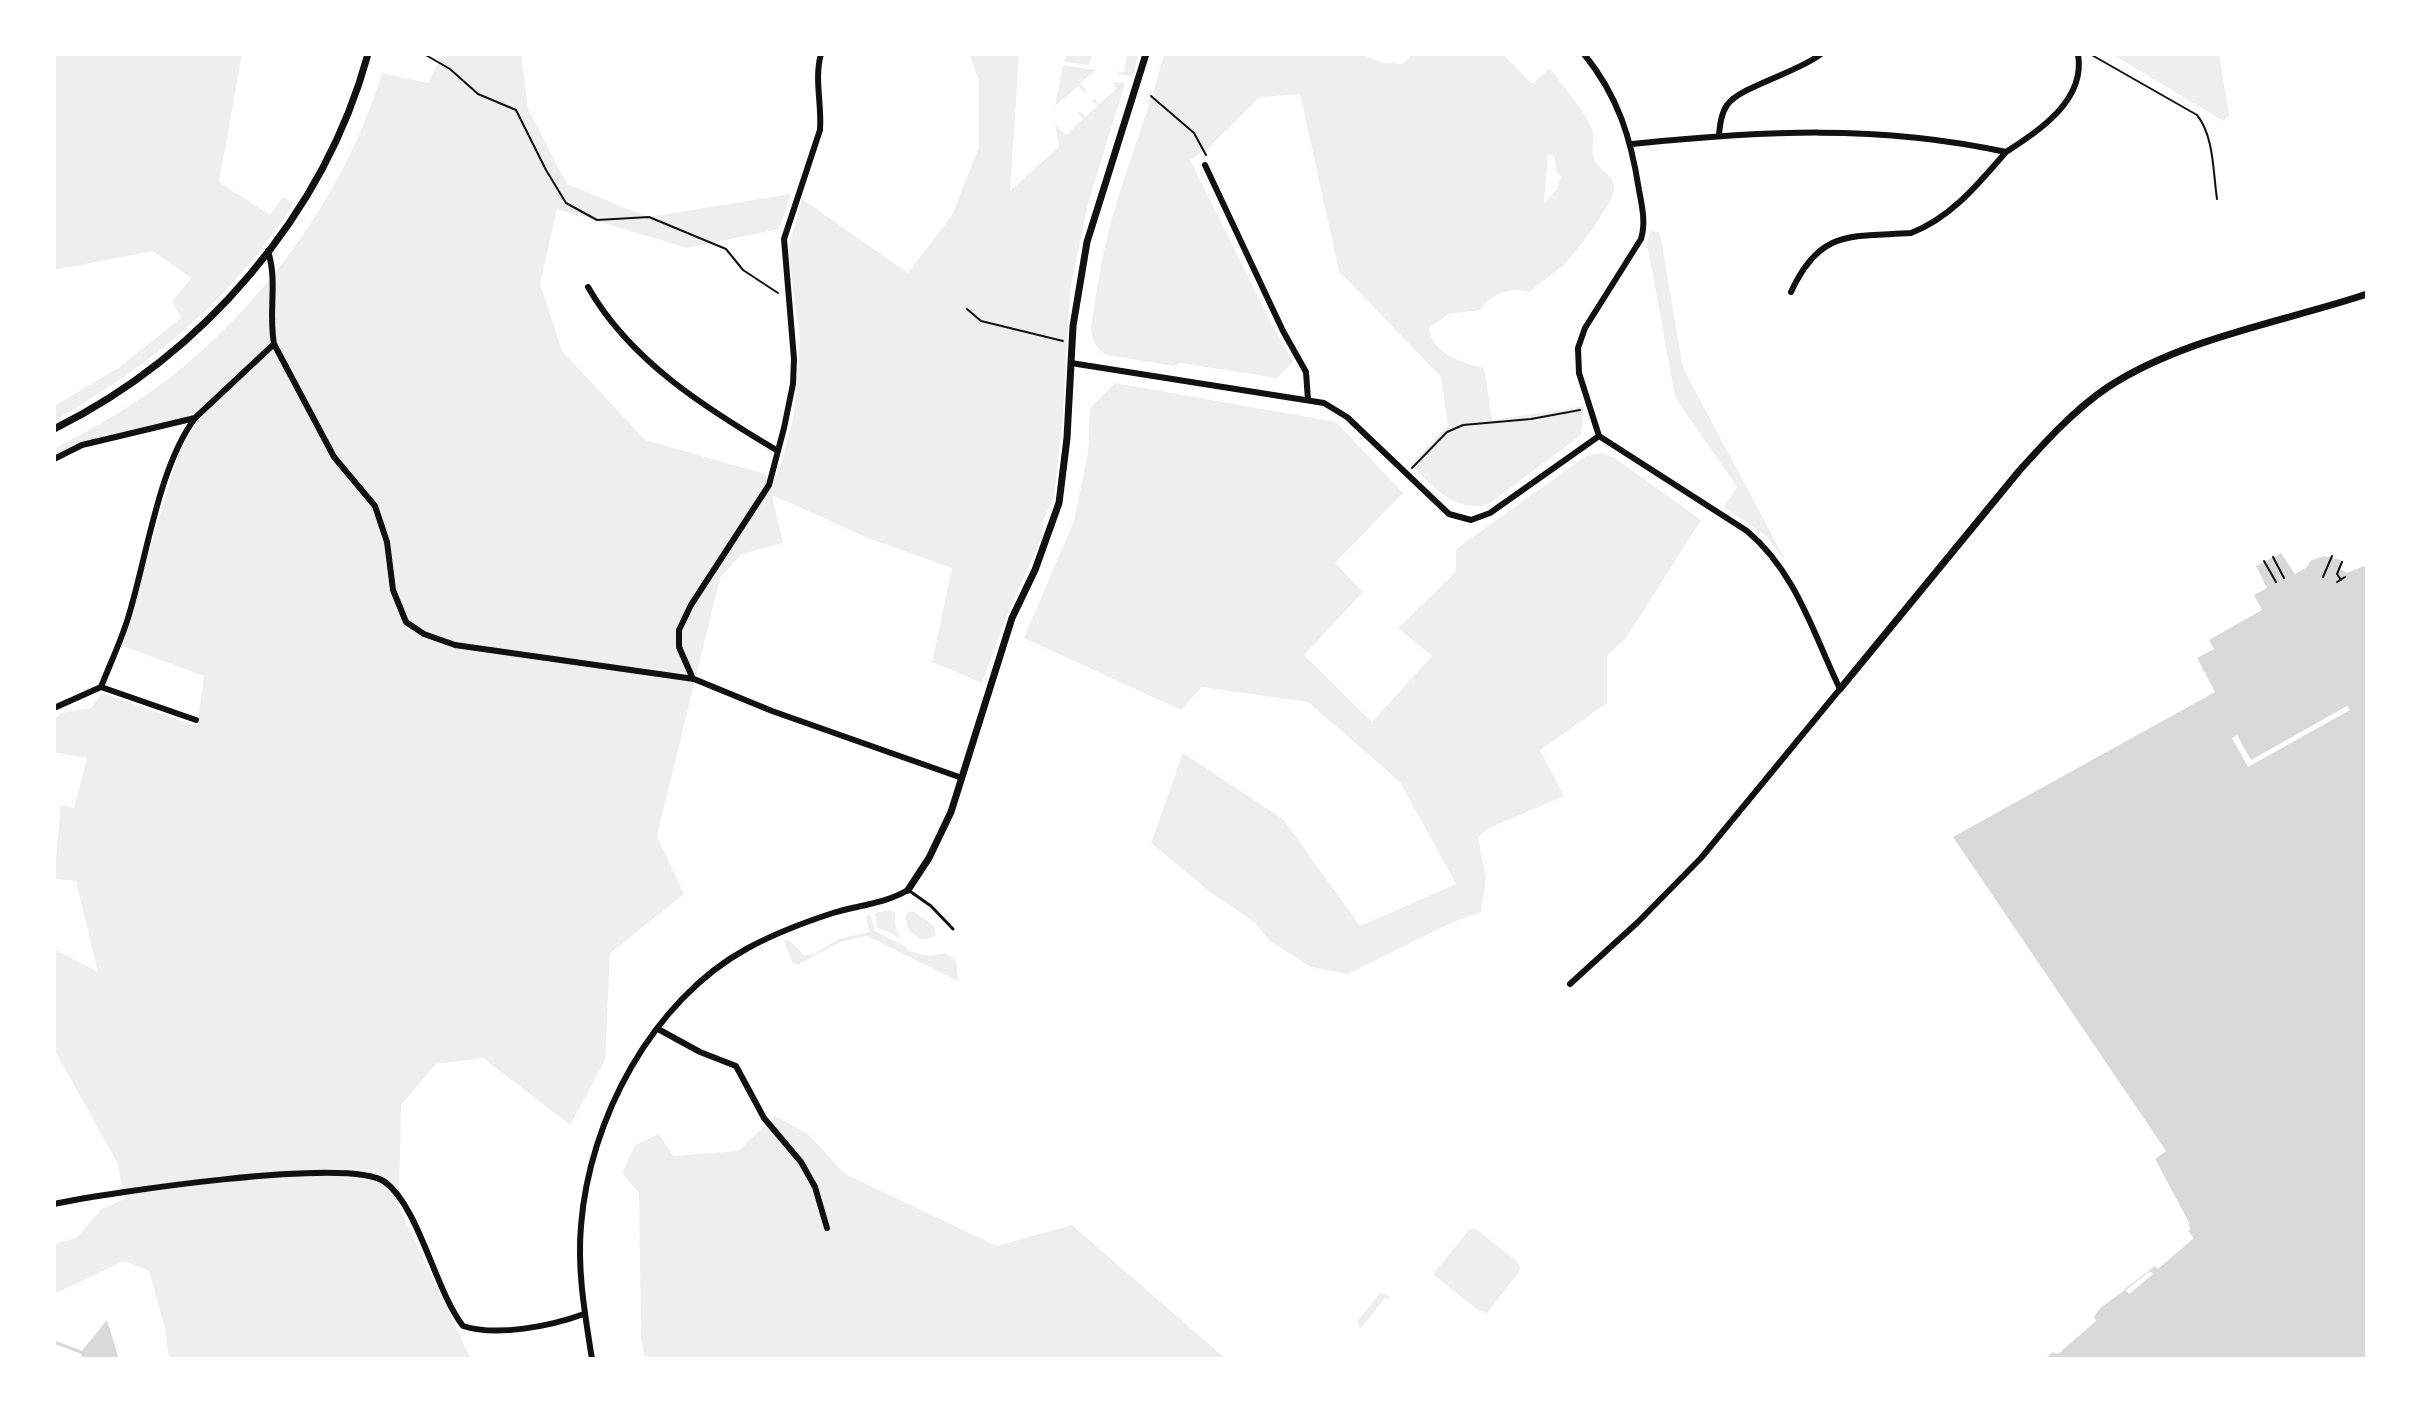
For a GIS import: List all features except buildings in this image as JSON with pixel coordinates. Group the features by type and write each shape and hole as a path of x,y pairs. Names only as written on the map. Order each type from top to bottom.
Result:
{"street":[{"path":"54,429 101,401 178,347 218,311 301,205 335,143 368,54"},
{"path":"694,679 679,647 679,630 691,605 769,485 793,384 794,359 784,239 820,130 816,75 821,54"},
{"path":"592,1359 584,1314 581,1226 592,1162 614,1101 632,1066 658,1029 692,991 747,949 831,914 890,901 908,890 929,858 951,812 1012,618 1035,570 1059,503 1067,438 1077,292 1090,231 1146,54"},
{"path":"1584,54 1614,100 1632,144 1644,229 1641,239 1585,328 1578,348 1579,373 1599,436 1728,518 1763,545 1778,562 1801,601 1840,689"},
{"path":"1719,135 1723,113 1737,95 1801,68 1821,54"},
{"path":"1791,292 1808,261 1818,250 1842,238 1911,233 1959,203 2006,152 2035,134 2067,101 2080,72 2078,54"},
{"path":"1632,144 1719,135 1870,132 1968,143 2006,152"},
{"path":"1205,165 1283,331 1306,372 1308,400"},
{"path":"268,251 275,278 270,323 274,344 334,457 375,506 387,542 393,590 406,622 424,634 455,645 694,679 772,711 962,778"},
{"path":"588,287 613,325 669,378 727,420 778,451"},
{"path":"1570,984 1638,922 1701,858 2019,471 2057,429 2095,397 2132,373 2173,355 2367,294"},
{"path":"101,687 128,619 172,459 185,432 195,418 274,344"},
{"path":"1071,363 1308,400 1337,409 1442,509 1464,519 1490,513 1599,436"},
{"path":"54,459 82,445 195,418"},
{"path":"54,708 101,687 196,720"},
{"path":"658,1029 700,1052 736,1066 764,1118 801,1162 815,1187 827,1228"},
{"path":"54,1204 120,1191 281,1174 367,1174 386,1182 403,1204 451,1311 463,1326 491,1332 552,1324 584,1314"}],"lane":[{"path":"908,890 931,906 953,929"}],"path":[{"path":"424,54 450,69 478,94 516,110 566,203 597,220 649,217 726,249 743,270 771,291 789,296"},
{"path":"2090,54 2197,115 2204,123 2209,141 2217,199"},
{"path":"1151,96 1194,133 1206,156"},
{"path":"967,309 981,321 1072,343"},
{"path":"1411,469 1447,432 1463,425 1531,419 1585,409"},
{"path":"2323,577 2332,556"},
{"path":"2273,557 2284,578"},
{"path":"2264,561 2276,582"},
{"path":"2337,582 2343,578 2337,574 2342,562"}],"shaded area":[{"path":"54,54 242,54 219,182 270,215 283,197 293,204 243,271 187,328 124,377 54,421 54,406 120,367 181,318 172,302 191,278 153,251 54,270"},
{"path":"442,54 521,54 528,109 567,184 648,217 791,194 779,229 687,248 557,209 540,284 562,351 645,440 765,474 770,488 784,455 794,415 800,338 788,251 802,199 908,273 952,215 979,147 979,81 969,54 1019,54 1010,191 1059,147 1055,124 1066,135 1083,119 1078,113 1080,111 1085,117 1097,106 1092,101 1094,99 1099,104 1116,89 1113,82 1125,83 1088,204 1070,290 1063,414 1054,498 1044,518 1042,537 1005,620 982,683 932,662 952,568 868,538 772,495 783,543 742,554 720,578 657,836 684,894 610,953 605,1061 570,1125 483,1058 436,1064 401,1105 399,1207 471,1359 169,1359 165,1328 149,1271 124,1261 54,1294 54,1244 76,1238 102,1209 124,1199 118,1164 54,1049 54,949 98,972 76,881 54,879 61,805 74,808 87,758 54,752 54,720 61,713 91,708 102,693 197,726 204,676 120,645 179,453 195,425 185,418 101,437 54,455 54,449 153,390 183,367 248,305 277,271 328,196 367,115 382,73 428,83"},
{"path":"1067,54 1093,54 1089,65 1064,62"},
{"path":"1127,54 1138,54 1134,73 1130,76 1118,74 1117,71 1124,72"},
{"path":"1164,54 1361,54 1383,63 1402,64 1413,54 1503,54 1532,84 1550,68 1588,121 1593,132 1594,159 1611,179 1613,195 1594,228 1564,265 1530,292 1516,290 1502,293 1490,299 1480,310 1448,314 1429,328 1442,351 1484,368 1492,420 1584,406 1581,435 1490,503 1477,506 1456,502 1446,496 1410,465 1448,426 1441,377 1339,271 1300,94 1260,97 1206,150 1190,160 1293,362 1277,378 1180,363 1174,366 1107,355 1100,350 1093,341 1091,328 1098,280 1117,201","holes":["1548,155 1555,156 1556,170 1561,177 1556,190 1544,203"]},
{"path":"2112,54 2219,54 2229,115 2224,121"},
{"path":"1063,65 1096,70 1080,83 1086,90 1084,92 1079,86 1055,106"},
{"path":"1651,230 1660,233 1683,368 1786,561 1766,536 1724,507 1737,487 1675,397 1647,243"},
{"path":"1115,383 1336,422 1403,493 1335,563 1363,592 1304,655 1372,722 1432,656 1398,628 1456,572 1456,549 1586,456 1603,453 1615,458 1701,520 1626,638 1607,656 1607,703 1540,750 1564,796 1491,827 1478,837 1486,878 1481,912 1449,924 1348,974 1311,967 1271,942 1254,922 1209,891 1151,843 1183,753 1283,819 1360,926 1456,884 1400,782 1308,702 1202,687 1181,710 1024,638 1074,521 1088,452 1090,408"},
{"path":"2281,553 2295,574 2307,567 2310,561 2324,556 2341,560 2340,569 2347,573 2367,565 2367,1359 2044,1359 2053,1352 2058,1354 2096,1321 2094,1316 2100,1308 2155,1266 2158,1269 2194,1238 2155,1159 2166,1151 1953,837 2215,692 2197,658 2214,649 2209,640 2262,610 2254,595 2267,588 2256,566"},
{"path":"890,910 895,913 896,930 902,939 877,927 875,913"},
{"path":"913,911 934,926 936,936 923,940 909,931 905,917"},
{"path":"870,914 875,931 908,951 929,956 945,953 956,961 958,981 867,936 840,942 799,964 793,964 784,941 789,940 804,955 815,954 838,939 869,932 866,917"},
{"path":"775,1116 808,1134 845,1174 997,1246 1072,1225 1226,1359 645,1359 641,1338 639,1193 622,1173 635,1145 659,1134 673,1156 738,1151"},
{"path":"1474,1228 1517,1261 1520,1267 1486,1314 1433,1274 1469,1230"},
{"path":"1381,1292 1390,1297 1385,1298 1360,1329 1358,1320"},
{"path":"107,1320 119,1359 82,1359 81,1352"}],"pier":[{"path":"2347,706 2350,710 2248,767 2232,738 2237,735 2251,760"},
{"path":"2155,1159 2189,1223 2188,1231 2153,1163"},
{"path":"2150,1271 2153,1274 2129,1294 2125,1290 2100,1308 2093,1318 2091,1315 2098,1304 2121,1288 2126,1290"}],"waterway":[{"path":"54,1342 81,1352"}]}
